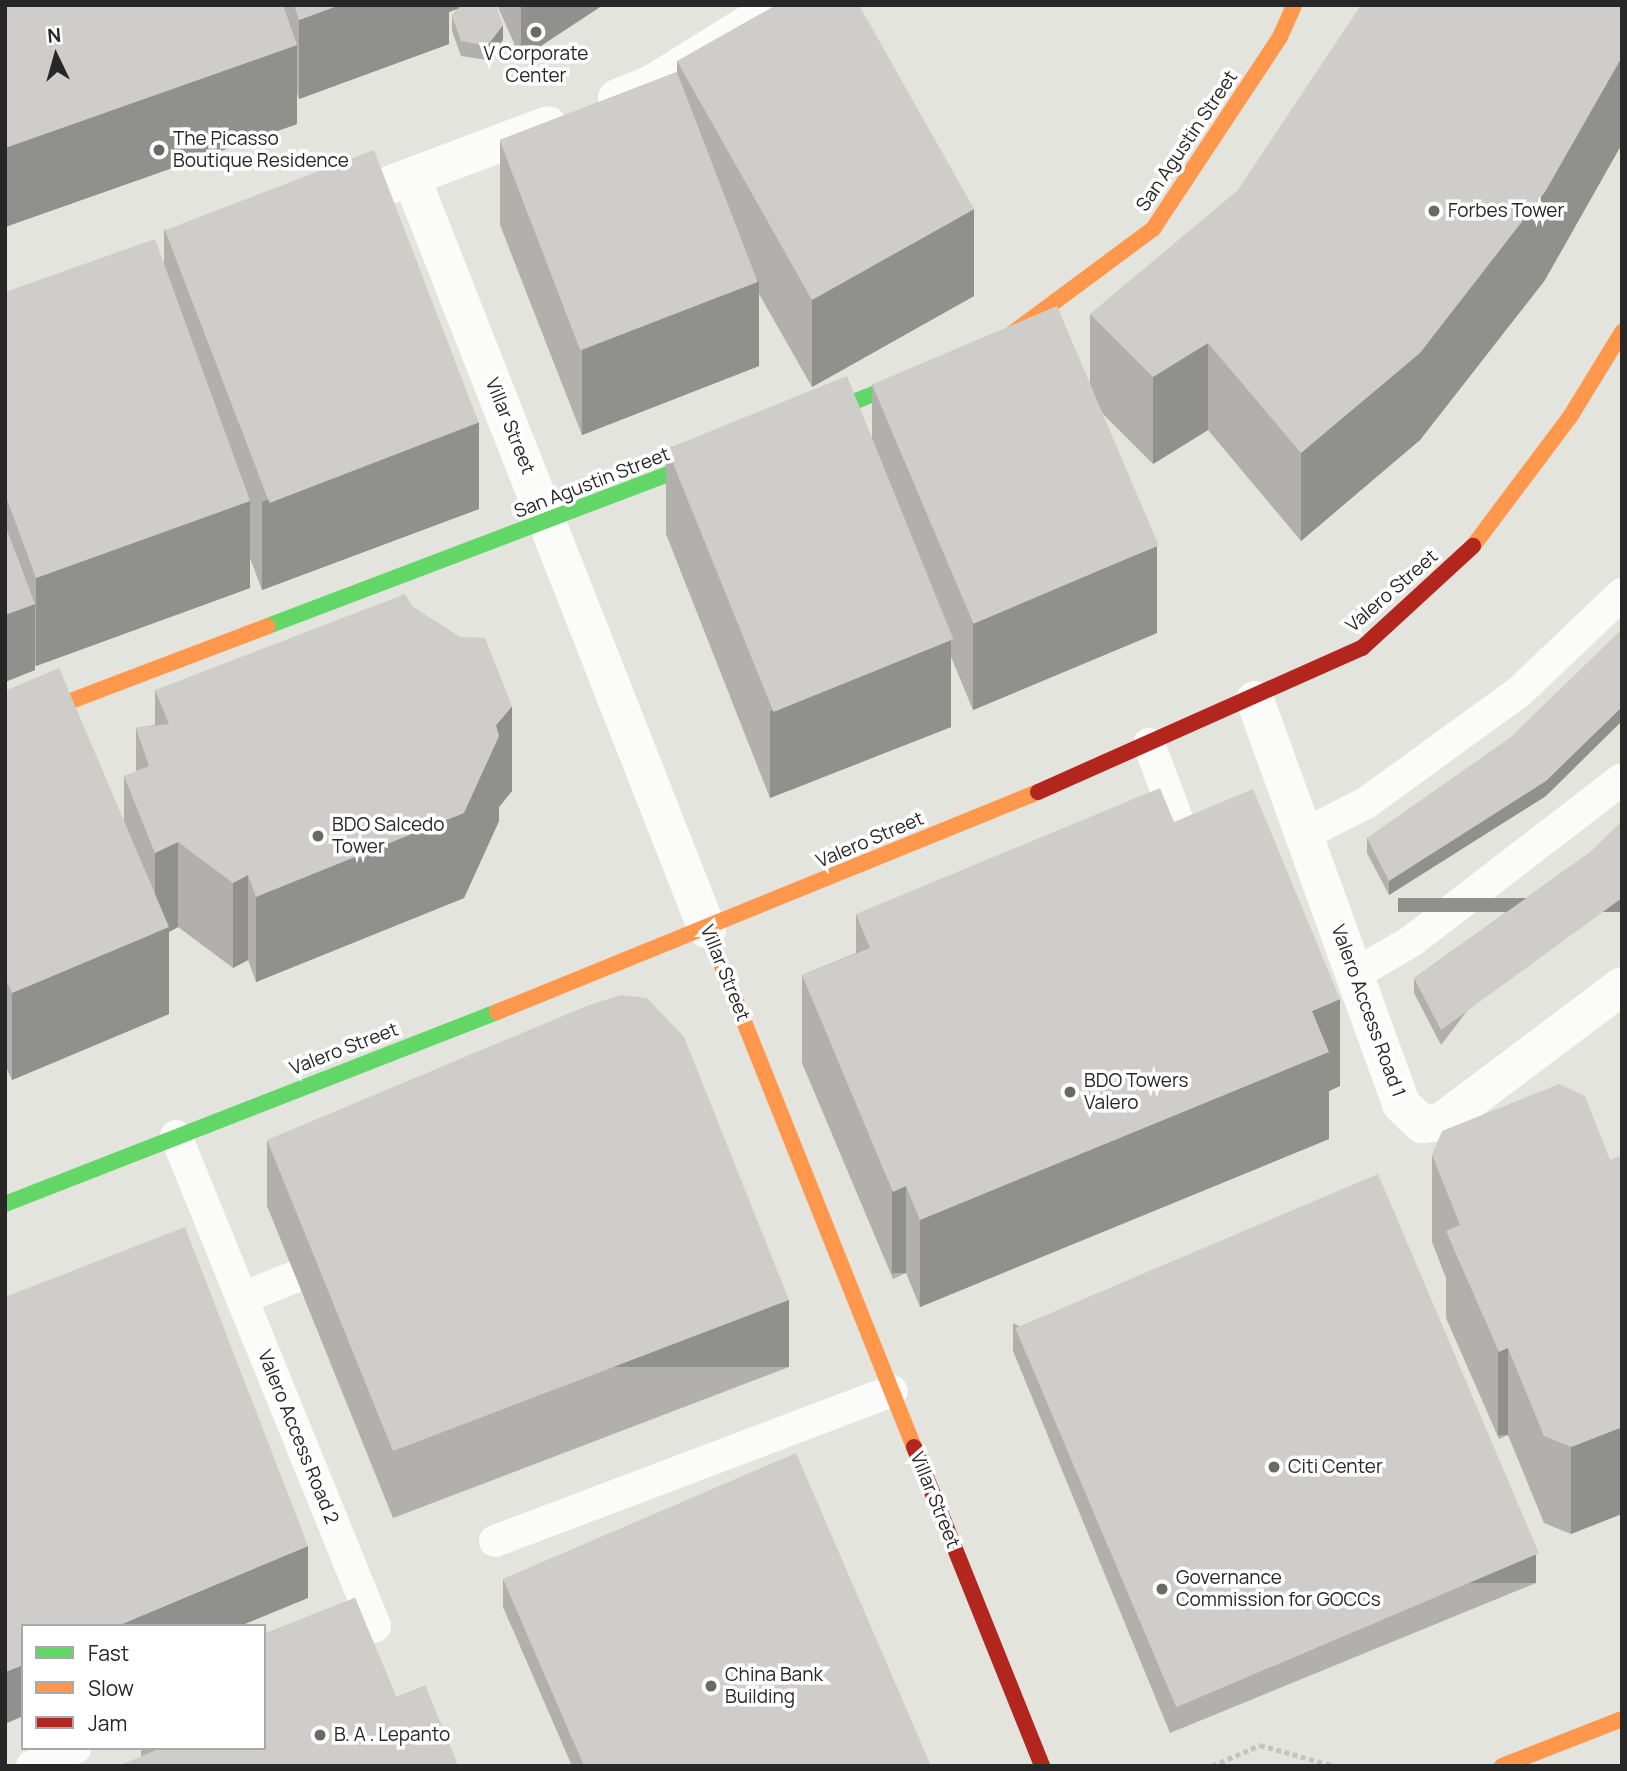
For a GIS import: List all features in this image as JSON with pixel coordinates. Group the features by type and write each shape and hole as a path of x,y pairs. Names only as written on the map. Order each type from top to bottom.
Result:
{"street":[{"path":"307,216 412,179 652,84 779,5"},
{"name":"San Agustin Street","path":"987,346 1022,331 1153,229 1280,37 1294,5"},
{"name":"Villar Street","path":"412,179 707,929 1042,1766"},
{"name":"Valero Street","path":"5,1204 707,929 1255,700 1362,648 1468,552 1570,417 1622,332"},
{"path":"792,426 941,366"},
{"name":"San Agustin Street","path":"5,726 729,451"},
{"name":"Valero Access Road 1","path":"1255,700 1307,833 1352,975 1401,1104 1422,1125 1441,1122 1622,986"},
{"path":"1502,1766 1622,1718"}],"lane":[{"path":"1307,833 1366,803 1519,692 1622,594"},
{"path":"1149,744 1200,880"},
{"path":"1352,975 1413,940 1622,779"},
{"name":"Valero Access Road 2","path":"176,1136 375,1626 266,1670"},
{"path":"242,1298 360,1254 365,1265"},
{"path":"495,1541 892,1391"},
{"path":"32,1766 70,1750"}],"path":[{"path":"1212,1766 1260,1745 1334,1766"}],"building":[{"path":"5,5 283,5 297,45 5,148"},
{"path":"294,5 340,5 299,20"},
{"path":"461,5 496,5 503,25 487,46 461,41 452,16"},
{"path":"776,5 859,5 974,209 812,300 677,61"},
{"name":"Forbes Tower","path":"1361,5 1622,5 1622,57 1545,192 1420,353 1301,453 1208,343 1153,377 1090,314 1238,190"},
{"path":"677,72 758,282 580,350 500,140"},
{"path":"374,150 479,423 270,503 165,230"},
{"path":"155,239 250,501 36,578 5,494 5,292"},
{"path":"1057,306 1159,545 974,624 872,385"},
{"path":"847,376 953,639 774,712 667,449"},
{"path":"5,525 35,604 5,615"},
{"path":"405,594 412,606 460,637 485,638 512,706 496,725 499,736 464,813 256,897 248,875 233,883 178,842 155,853 124,776 149,766 136,728 169,724 155,690"},
{"path":"1622,629 1622,707 1546,781 1389,881 1367,838 1511,737"},
{"path":"59,668 169,927 12,993 5,978 5,691"},
{"name":"BDO Towers Valero","path":"1160,788 1174,822 1253,789 1340,999 1312,1011 1329,1052 920,1220 906,1186 893,1192 802,975 870,948 856,914"},
{"path":"1622,821 1622,898 1441,1030 1414,978 1588,854"},
{"path":"621,995 647,998 684,1037 789,1300 393,1451 267,1140 589,1005"},
{"path":"1559,1084 1585,1096 1610,1160 1619,1156 1622,1161 1622,1427 1571,1447 1544,1436 1508,1348 1499,1352 1446,1231 1460,1225 1432,1155 1442,1131"},
{"name":"Citi Center","path":"1378,1174 1539,1553 1176,1707 1015,1328"},
{"path":"185,1227 308,1546 122,1624 21,1624 21,1666 5,1672 5,1297"},
{"name":"China Bank Building","path":"796,1453 931,1766 584,1766 503,1579"},
{"path":"355,1598 396,1697 425,1686 458,1766 119,1766 156,1750 266,1750 266,1633"}],"traffic: fast":[{"path":"808,420 921,375"},
{"path":"268,626 713,457"},
{"path":"5,1204 497,1012"}],"traffic: slow":[{"path":"1006,338 1153,229 1280,37 1294,5"},
{"path":"1473,546 1570,417 1622,332"},
{"path":"5,726 268,626"},
{"path":"497,1012 1038,792"},
{"path":"707,929 914,1447"},
{"path":"1502,1766 1622,1719"}],"traffic: jam":[{"path":"1038,792 1362,648 1473,546"},
{"path":"914,1447 1042,1766"}],"place":[{"name":"V Corporate Center","path":"536,32"},
{"name":"The Picasso Boutique Residence","path":"159,150"},
{"name":"Forbes Tower","path":"1434,211"},
{"name":"BDO Salcedo Tower","path":"318,836"},
{"name":"BDO Towers Valero","path":"1070,1092"},
{"name":"Citi Center","path":"1274,1467"},
{"name":"Governance Commission for GOCCs","path":"1162,1589"},
{"name":"China Bank Building","path":"711,1686"},
{"name":"B. A . Lepanto","path":"320,1735"}]}
